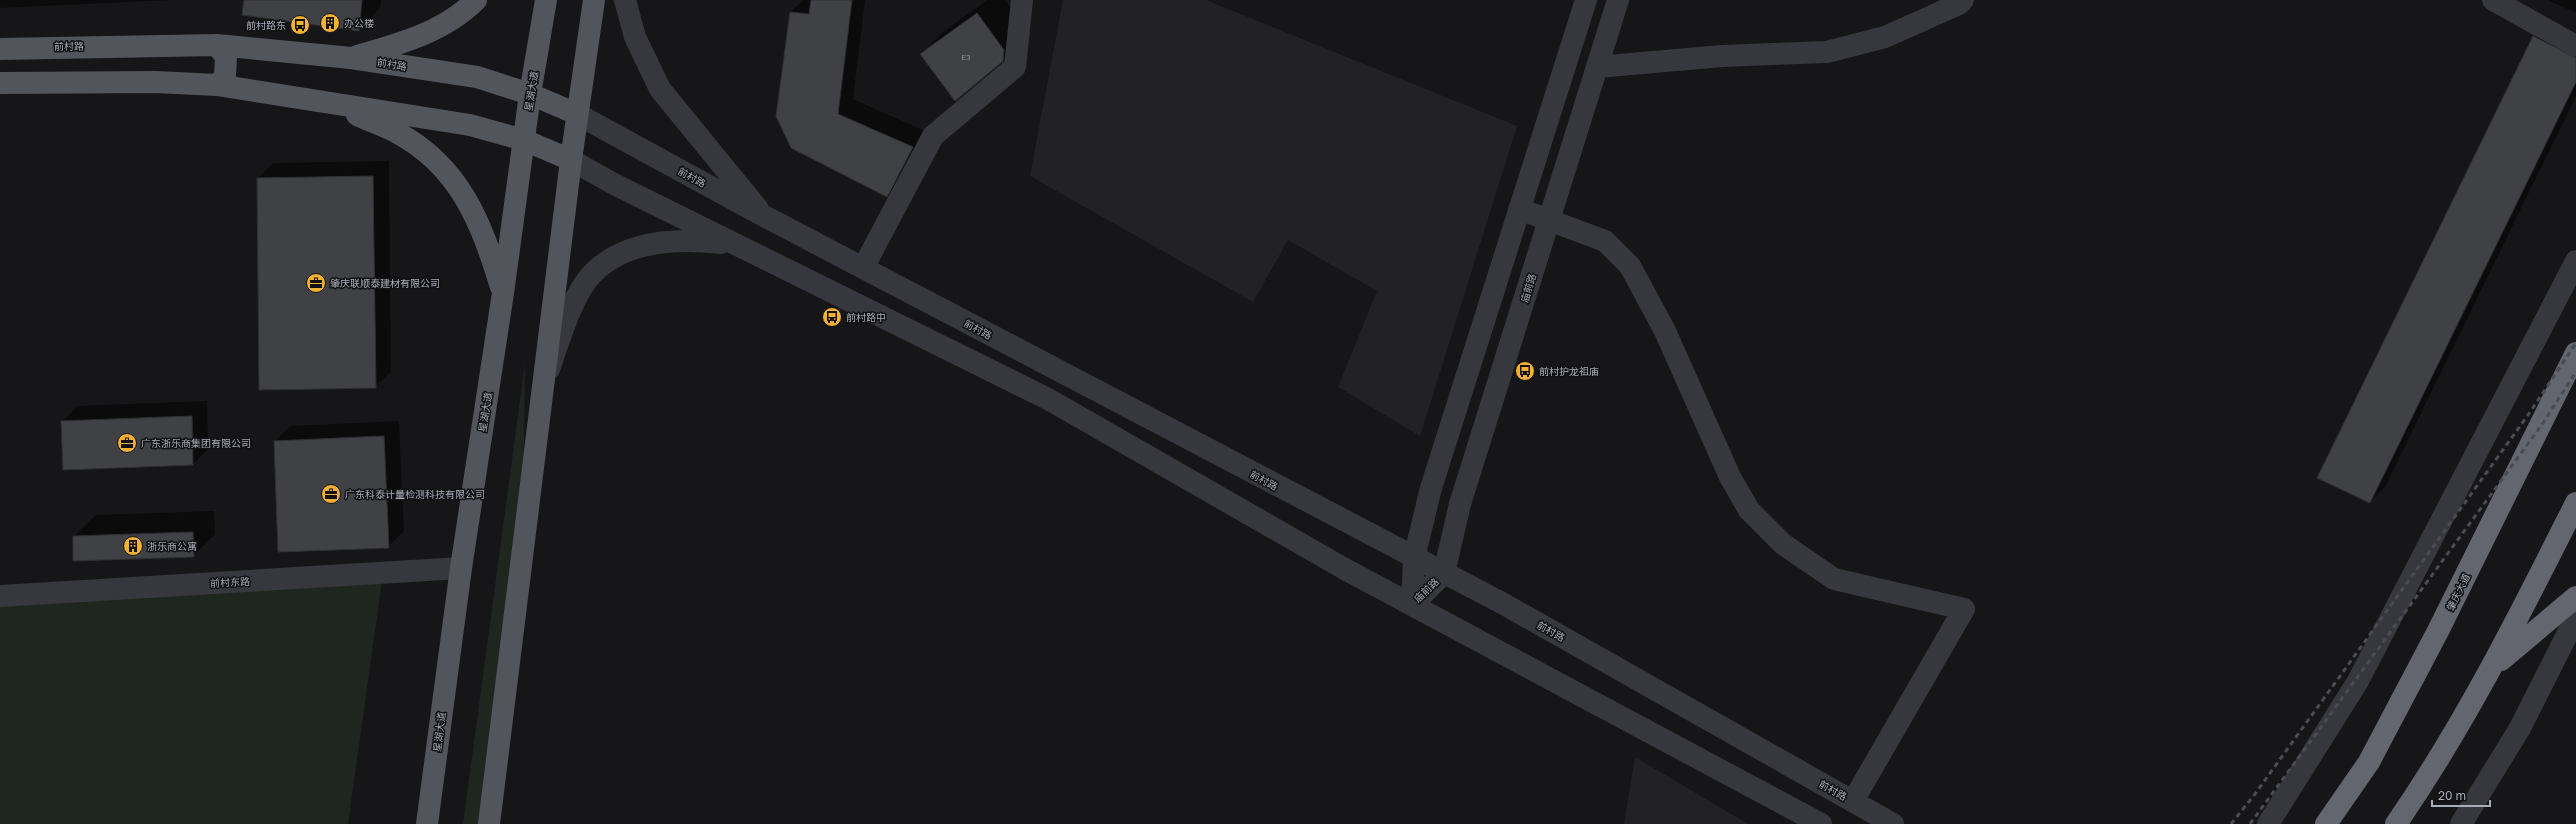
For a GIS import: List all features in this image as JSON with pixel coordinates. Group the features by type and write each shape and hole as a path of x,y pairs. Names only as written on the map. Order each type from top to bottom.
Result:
{"highway":[{"name":"肇庆大道","path":"2326,824 2369,762 2438,632 2576,353"},
{"path":"2396,824 2434,770 2494,666 2576,503"},
{"path":"2494,666 2576,597"}],"main road":[{"path":"351,58 398,45 435,30 465,11 476,0"},
{"name":"星湖大道","path":"427,824 461,568 503,293 530,94 546,0"},
{"path":"489,824 546,378 571,160 594,0"},
{"path":"217,44 226,57 225,77 217,85"},
{"name":"前村路","path":"0,48 217,44 351,58 477,77 530,94 577,114"},
{"path":"0,83 156,82 217,85 470,125 524,140 571,160"},
{"path":"328,103 396,133 429,154 454,180 472,207 488,242 503,293"}],"street":[{"path":"625,0 635,36 660,90 764,216"},
{"path":"863,268 932,136 1015,68 1022,0"},
{"name":"庙前路","path":"1412,605 1414,558 1431,488 1586,0"},
{"name":"庙前路","path":"1412,605 1444,573 1460,504 1618,0"},
{"path":"1597,67 1722,56 1827,52 1885,36 1960,4 1963,0"},
{"path":"2493,0 2576,46"},
{"name":"前村路","path":"577,114 764,216 1509,607 1893,824"},
{"path":"571,160 614,184 1048,399 1342,568 1821,824"},
{"path":"1520,209 1550,219 1605,241 1630,266 1665,330 1730,478 1750,510 1783,544 1834,579 1964,609 1853,801"},
{"path":"546,378 572,308 592,275 620,255 652,243 692,239 738,245"},
{"path":"2268,824 2358,681 2576,261"},
{"name":"前村东路","path":"0,596 461,568"},
{"path":"2461,824 2520,728 2576,617"}],"shaded area":[{"path":"1063,0 1206,0 1517,126 1420,436 1338,387 1377,291 1288,240 1253,302 1030,176"},
{"path":"525,363 523,529 486,824 463,824"},
{"path":"382,581 348,824 0,824 0,601"},
{"path":"1635,757 1748,824 1624,824"}],"building":[{"name":"办公楼","path":"244,0 362,0 359,31 242,15"},
{"path":"811,0 852,0 838,114 913,147 887,197 791,148 776,116 790,12 809,14"},
{"path":"977,13 1004,50 1003,61 955,101 920,54"},
{"path":"2533,36 2576,58 2576,82 2370,503 2317,478"},
{"name":"肇庆联顺泰建材有限公司","path":"373,176 376,388 259,390 257,178"},
{"name":"广东浙乐商集团有限公司","path":"192,416 193,465 63,470 61,421"},
{"name":"广东科泰计量检测科技有限公司","path":"384,436 389,548 278,552 274,441"},
{"name":"浙乐商公寓","path":"193,532 194,557 73,561 73,536"}],"railway":[{"path":"2231,824 2255,794 2528,415 2576,343"},
{"path":"2250,824 2541,426 2576,372"}],"place":[{"name":"办公楼","path":"330,23"},
{"name":"前村路东","path":"300,25"},
{"name":"肇庆联顺泰建材有限公司","path":"316,283"},
{"name":"前村路中","path":"832,317"},
{"name":"前村护龙祖庙","path":"1525,371"},
{"name":"广东浙乐商集团有限公司","path":"127,443"},
{"name":"广东科泰计量检测科技有限公司","path":"331,494"},
{"name":"浙乐商公寓","path":"133,546"}]}
